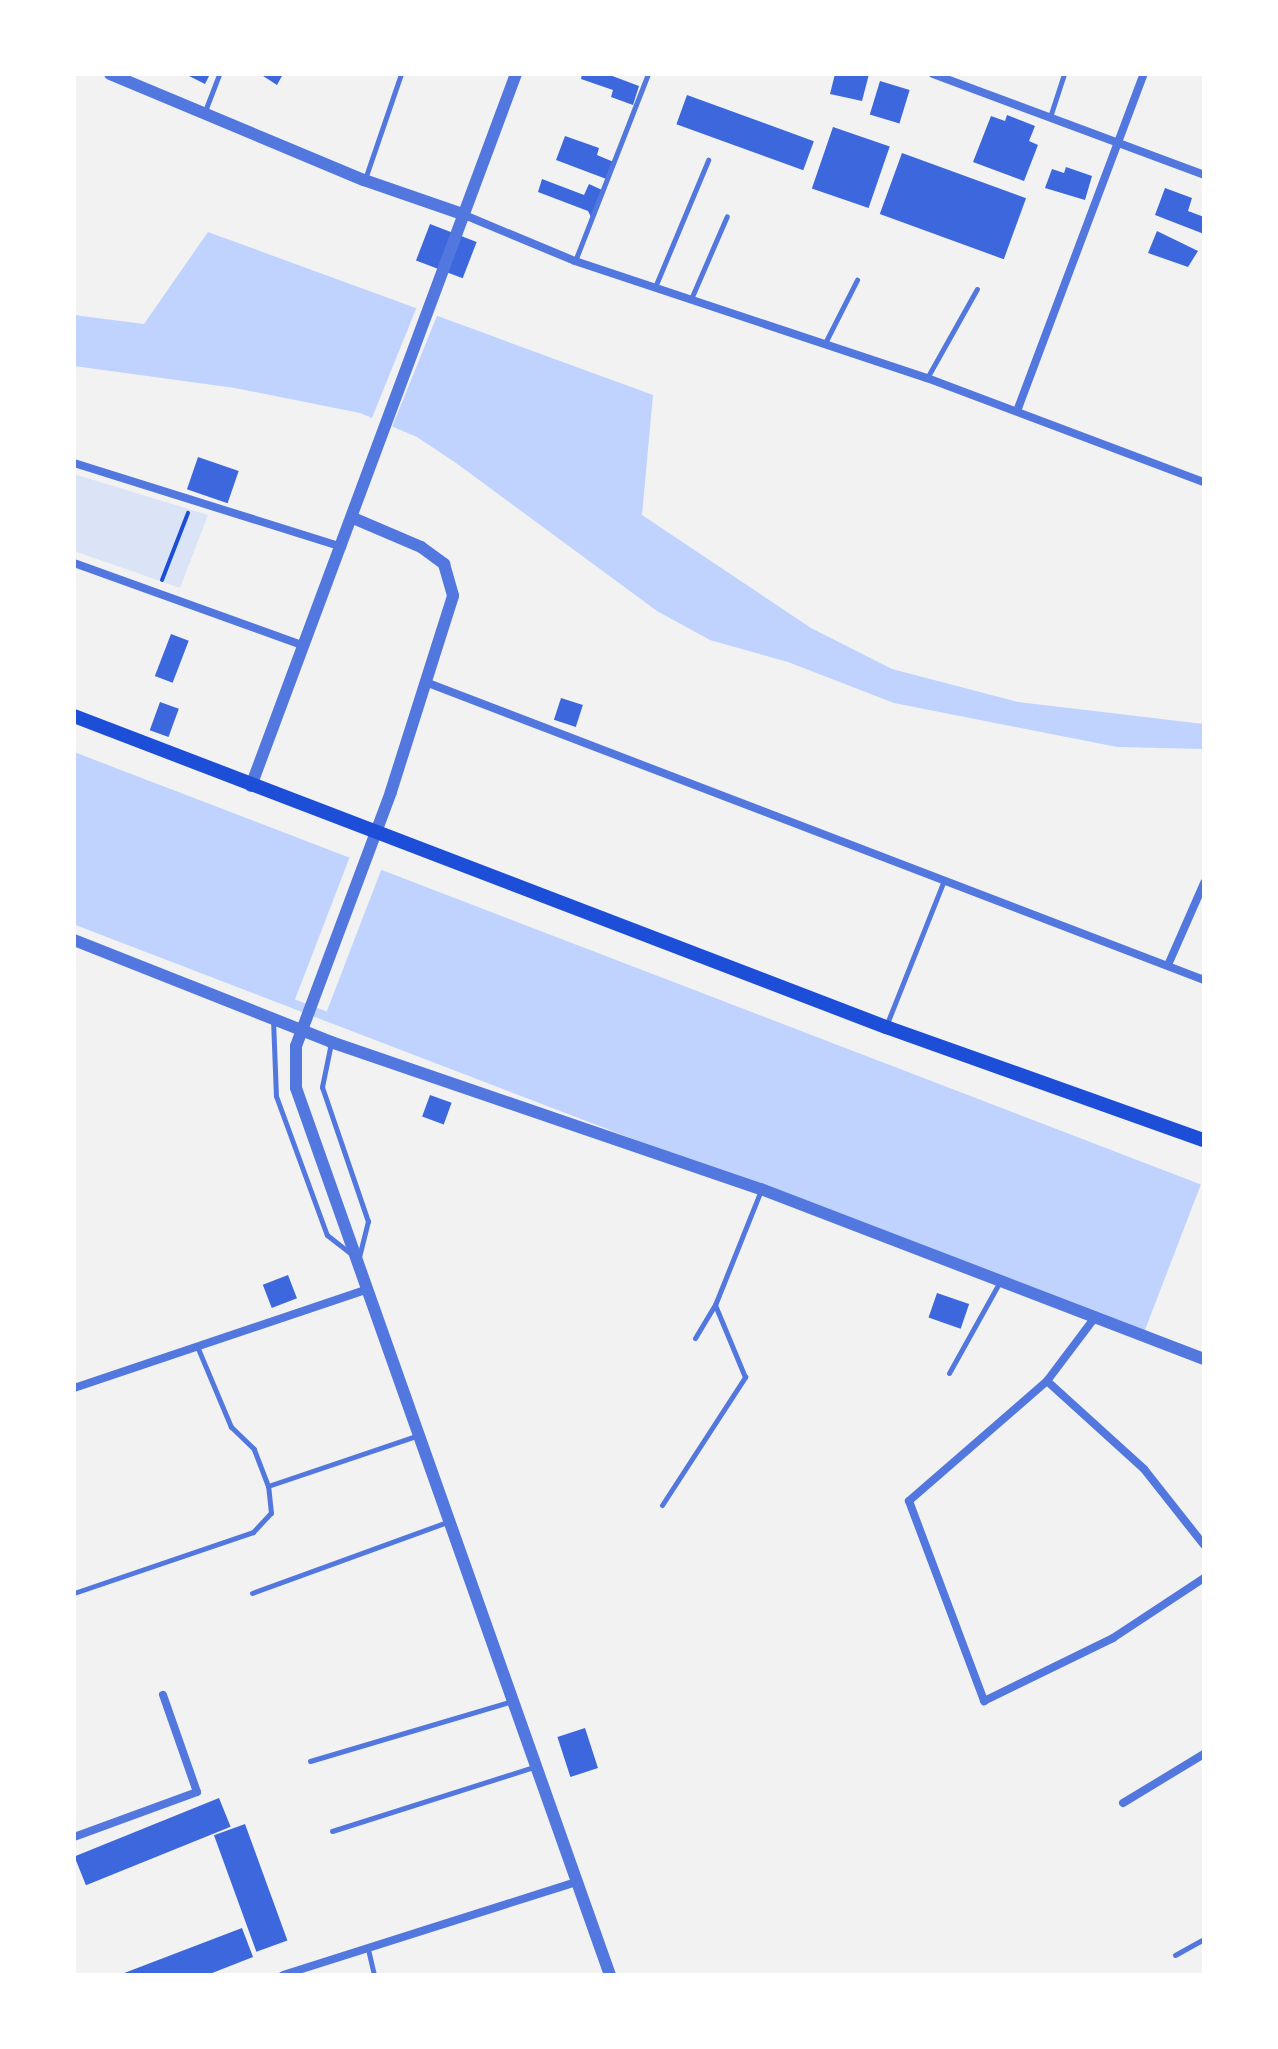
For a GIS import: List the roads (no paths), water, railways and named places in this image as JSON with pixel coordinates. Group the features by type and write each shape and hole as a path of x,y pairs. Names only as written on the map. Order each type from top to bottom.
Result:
{"main road":[{"path":"74,716 886,1027 1204,1140"}],"street":[{"path":"110,74 205,111 364,180 462,214 575,261 927,378 1204,482"},
{"path":"251,786 378,453 436,283 516,74"},
{"path":"933,74 1204,175"},
{"path":"1017,411 1144,74"},
{"path":"74,463 342,547"},
{"path":"353,518 421,547 444,564 452,581 450,611 391,792 296,1046 301,1109 358,1260 610,1975"},
{"path":"74,563 305,646"},
{"path":"428,683 1204,980"},
{"path":"1168,965 1204,883"},
{"path":"74,940 331,1042 761,1189 1204,1359"},
{"path":"74,1388 368,1289"},
{"path":"1096,1316 1047,1381 909,1501 984,1701 1113,1638 1204,1578"},
{"path":"1047,1381 1144,1469 1204,1545"},
{"path":"74,1837 197,1792 163,1695"},
{"path":"1123,1803 1204,1754"},
{"path":"286,1975 577,1882"}],"lane":[{"path":"205,111 219,74"},
{"path":"364,180 401,74"},
{"path":"575,261 648,74"},
{"path":"1050,118 1064,74"},
{"path":"654,288 708,160"},
{"path":"691,300 727,216"},
{"path":"825,343 857,280"},
{"path":"927,378 977,289"},
{"path":"886,1027 944,880"},
{"path":"273,1018 276,1096 327,1235 358,1260 368,1221 322,1087 331,1042"},
{"path":"695,1338 715,1305 761,1189"},
{"path":"949,1373 1001,1279"},
{"path":"662,1505 745,1377 715,1305"},
{"path":"74,1593 253,1532 271,1513 268,1486 254,1449 231,1427 197,1346"},
{"path":"268,1486 420,1435"},
{"path":"252,1593 450,1521"},
{"path":"310,1761 513,1700"},
{"path":"332,1831 537,1766"},
{"path":"1175,1955 1204,1939"},
{"path":"368,1949 374,1975"}],"water":[{"path":"208,232 653,395 642,515 811,628 892,669 1018,702 1204,724 1204,749 1117,747 894,703 788,662 710,640 657,611 417,437 360,413 235,388 74,366 74,315 144,324"},
{"path":"74,752 1201,1185 1143,1335 74,924"}]}
